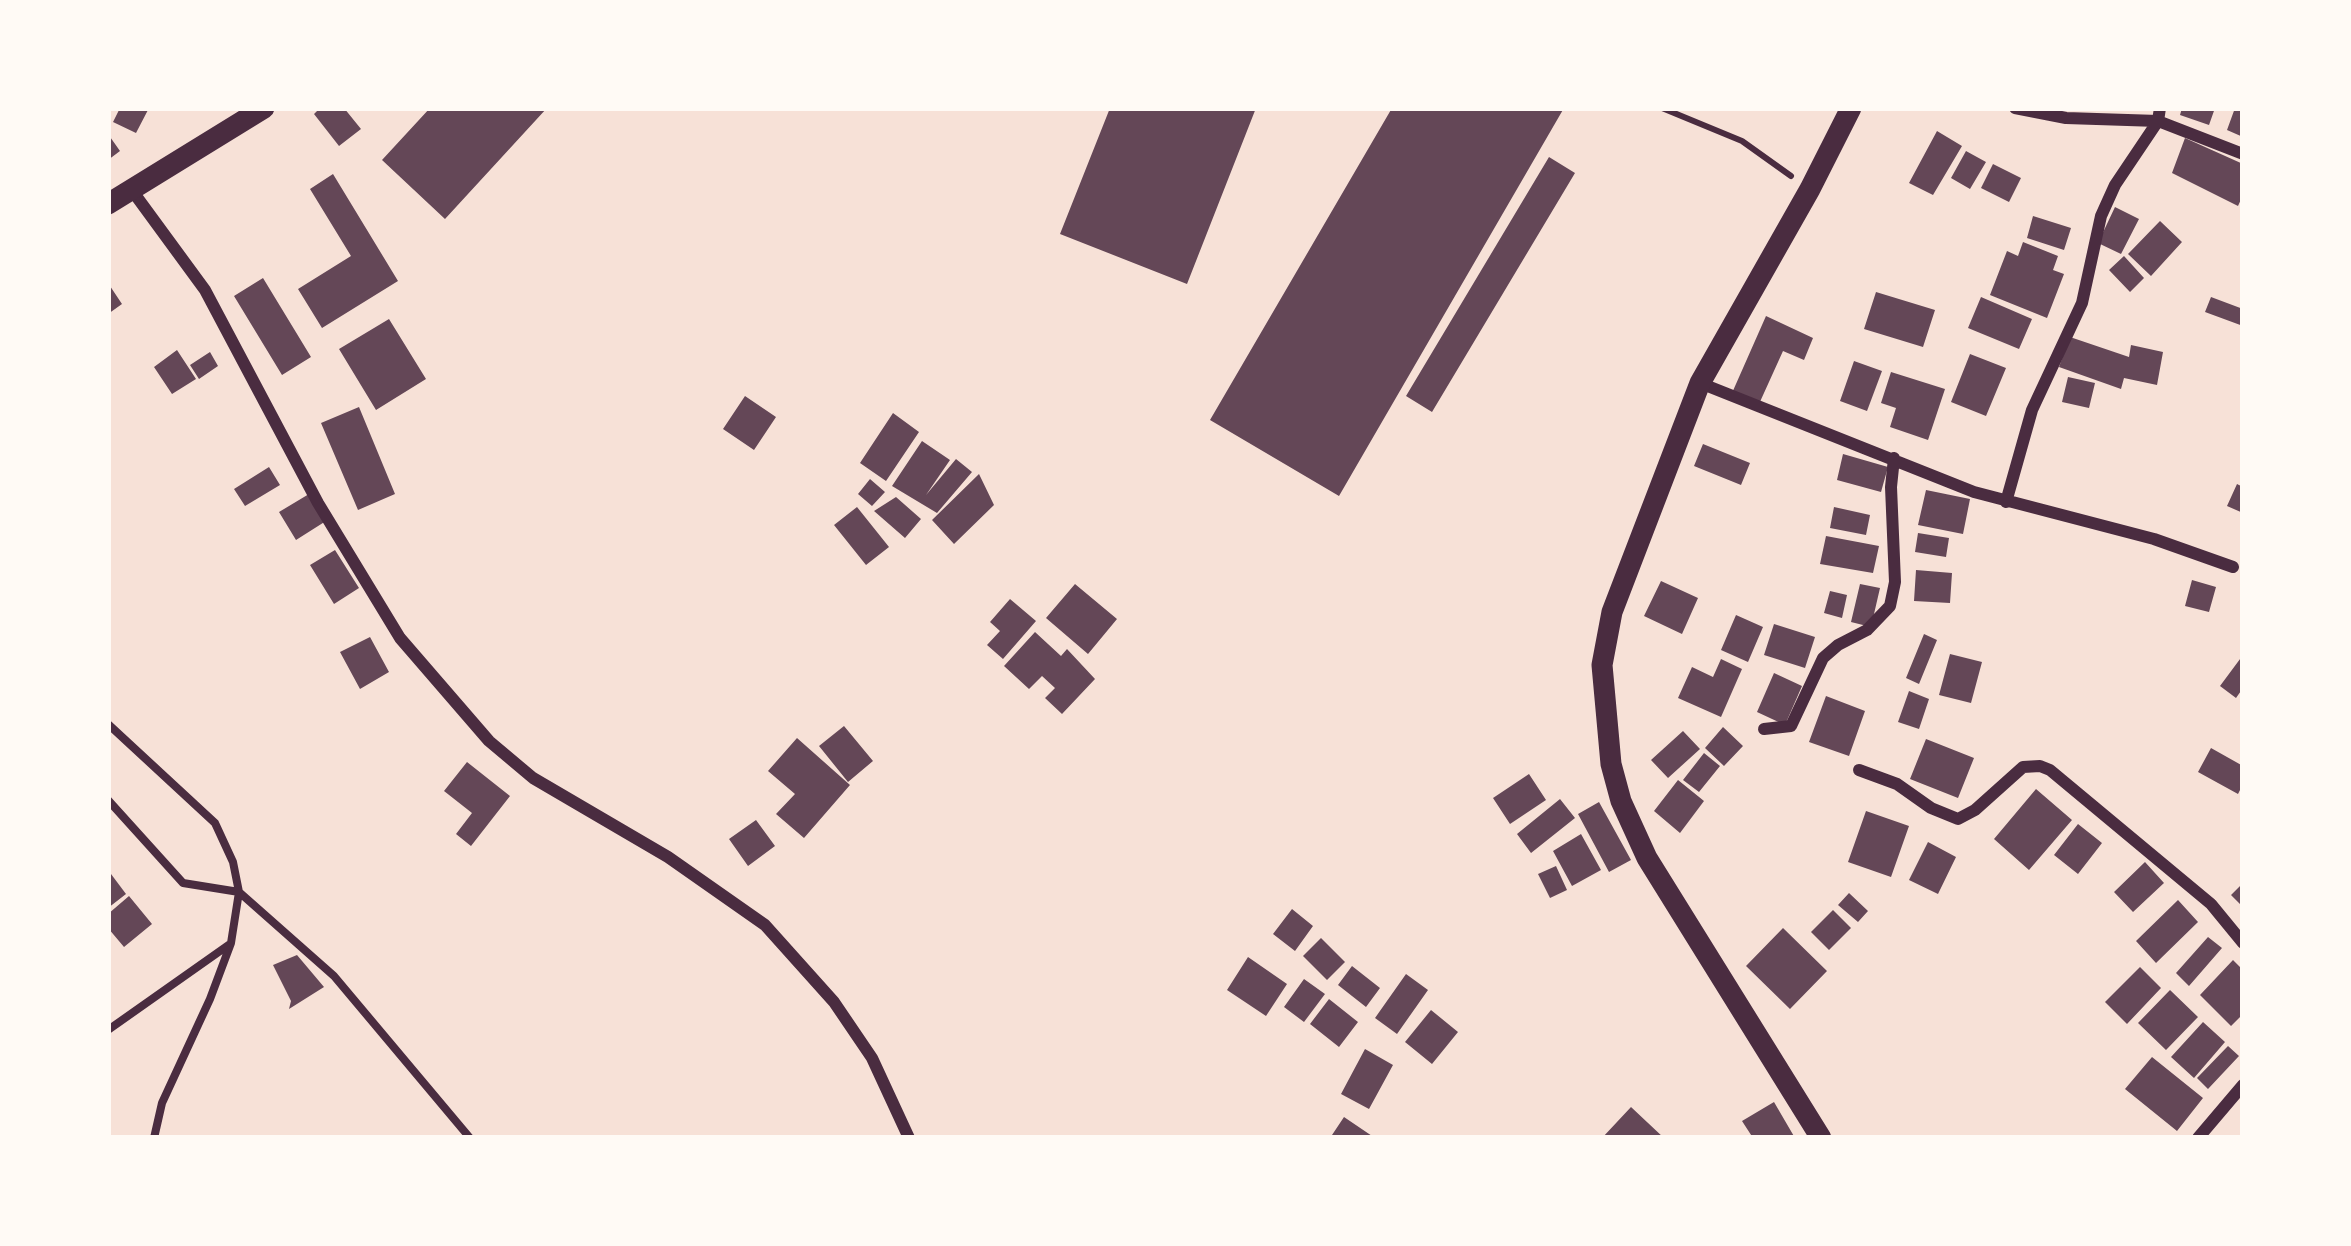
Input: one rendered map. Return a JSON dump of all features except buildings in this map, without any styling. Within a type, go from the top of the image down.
[{"type":"main road","points":[[108,203],[264,108]]},
{"type":"main road","points":[[1820,1138],[1647,858],[1621,801],[1611,764],[1602,665],[1612,612],[1700,383],[1851,108]]},
{"type":"street","points":[[2015,108],[2066,118],[2159,115],[2243,154]]},
{"type":"street","points":[[2006,502],[2032,410],[2082,304],[2102,215],[2115,184],[2159,115]]},
{"type":"street","points":[[131,189],[205,290],[318,503],[400,638],[489,741],[533,778],[668,857],[765,925],[834,1002],[872,1058],[909,1138]]},
{"type":"street","points":[[1700,383],[2006,502],[2154,539],[2233,567]]},
{"type":"street","points":[[1764,729],[1791,726],[1823,658],[1867,630],[1890,606],[1895,582],[1894,458]]},
{"type":"street","points":[[1859,770],[1897,784],[1931,808],[1958,819],[2023,767],[2050,770],[2211,904],[2243,943]]},
{"type":"street","points":[[2198,1138],[2243,1085]]},
{"type":"lane","points":[[108,724],[112,736],[196,802],[215,823],[233,862],[239,892],[231,943],[162,1103],[154,1138]]},
{"type":"lane","points":[[108,800],[183,883],[239,892],[334,976],[470,1138]]},
{"type":"lane","points":[[108,1030],[231,943]]},
{"type":"path","points":[[1662,108],[1742,141],[1810,189]]}]
